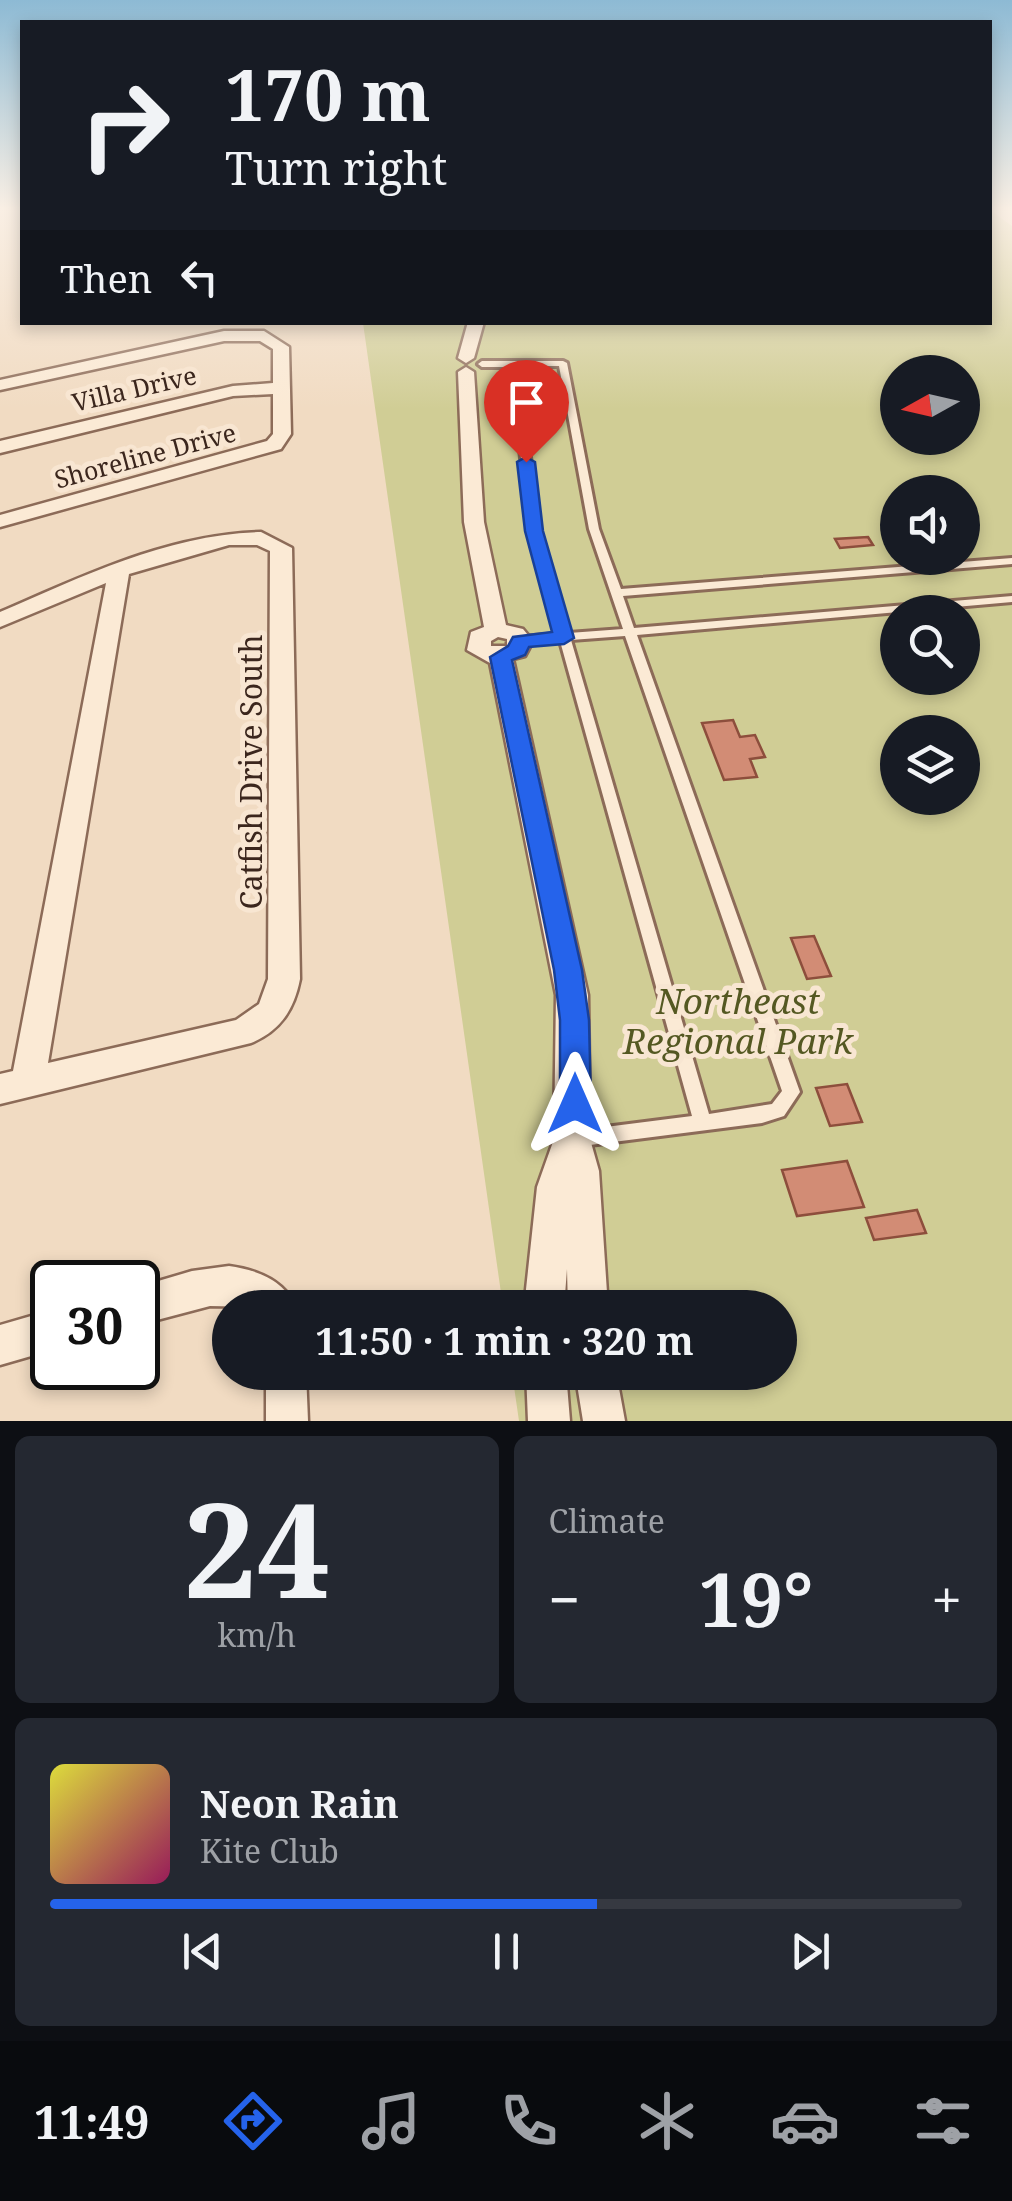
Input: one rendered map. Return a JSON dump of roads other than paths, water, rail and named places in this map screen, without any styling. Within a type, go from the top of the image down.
[{"type":"street","points":[[476,325],[472,365],[474,522],[506,643],[572,994],[572,1139],[580,1171],[587,1290]]},
{"type":"street","name":"Shoreline Drive","points":[[0,385],[245,334],[264,336],[281,348],[282,434],[274,444],[0,521]]},
{"type":"street","name":"Villa Drive","points":[[0,447],[233,390],[281,388]]},
{"type":"street","name":"Catfish Drive South","points":[[14,1086],[239,1033],[264,1022],[272,1013],[284,979],[282,554],[278,543],[265,537],[229,539],[119,570]]},
{"type":"street","points":[[0,620],[52,594],[119,570]]},
{"type":"street","points":[[14,1086],[119,570]]},
{"type":"street","points":[[546,1290],[555,1186],[572,1139]]},
{"type":"street","points":[[160,1301],[220,1286],[235,1290]]},
{"type":"street","points":[[0,1344],[30,1336]]},
{"type":"street","points":[[286,1390],[286,1421]]},
{"type":"street","points":[[547,1390],[549,1421]]},
{"type":"street","points":[[599,1390],[604,1421]]},
{"type":"lane","points":[[472,365],[563,363],[594,529],[789,1076],[791,1092],[778,1110],[703,1124],[572,1139]]},
{"type":"lane","points":[[515,364],[534,531],[703,1124]]},
{"type":"lane","points":[[617,593],[1012,561]]},
{"type":"lane","points":[[506,643],[1012,600]]},
{"type":"park label","name":"Northeast Regional Park","points":[[738,1020]]}]
